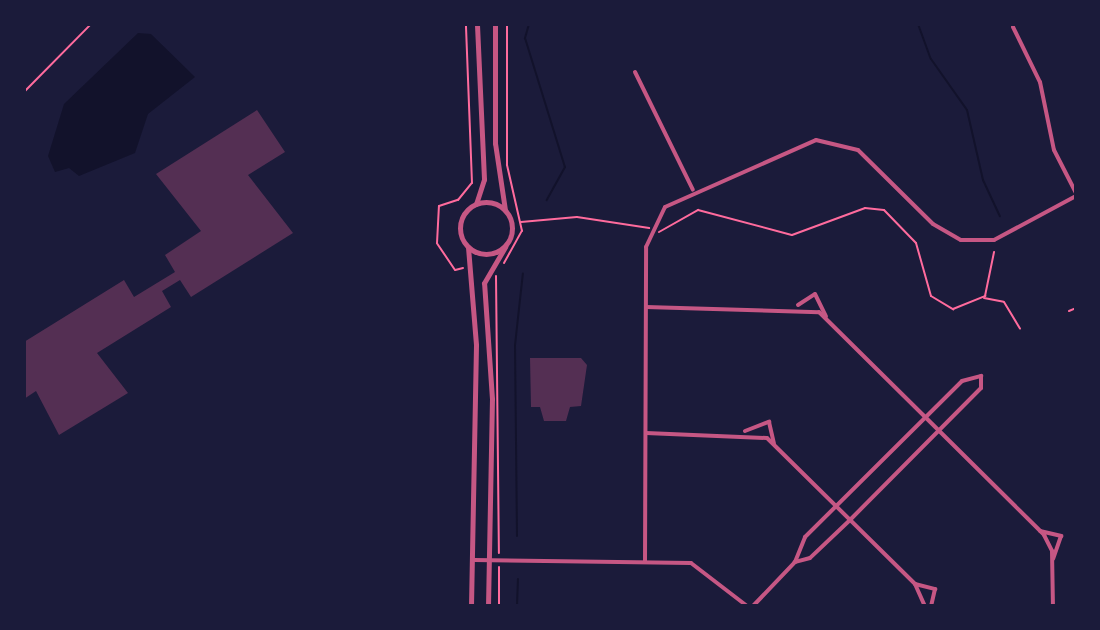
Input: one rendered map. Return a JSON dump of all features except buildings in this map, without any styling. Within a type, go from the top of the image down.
[{"type":"street","points":[[471,606],[476,345],[466,267],[468,247],[460,228],[481,190],[477,24]]},
{"type":"street","points":[[488,606],[487,268],[505,247],[512,228],[501,193],[495,24]]},
{"type":"street","points":[[645,562],[646,307],[652,225],[693,190],[799,144],[828,140],[858,150],[933,224],[961,240],[994,240],[1076,194],[1054,150],[1040,82],[1013,27]]},
{"type":"street","points":[[635,72],[693,190]]},
{"type":"street","points":[[476,204],[505,210]]},
{"type":"street","points":[[468,247],[486,255],[505,247]]},
{"type":"street","points":[[797,306],[815,294],[826,317],[1040,531],[1053,559]]},
{"type":"street","points":[[646,307],[797,306],[826,317]]},
{"type":"street","points":[[753,606],[795,562],[800,544],[926,416],[969,375],[981,376],[981,388],[850,520],[810,558],[795,562]]},
{"type":"street","points":[[745,432],[764,421],[774,443],[915,584],[925,606]]},
{"type":"street","points":[[646,433],[745,432],[774,443]]},
{"type":"street","points":[[1040,531],[1061,536],[1053,559],[1053,606]]},
{"type":"street","points":[[474,560],[645,562],[702,566],[747,606]]},
{"type":"street","points":[[915,584],[935,589],[931,606]]},
{"type":"path","points":[[24,92],[91,24]]},
{"type":"path","points":[[466,24],[470,186]]},
{"type":"path","points":[[499,606],[497,273],[518,246],[521,222],[513,190],[507,24]]},
{"type":"path","points":[[470,186],[481,190]]},
{"type":"path","points":[[470,186],[439,206],[437,243],[455,270],[487,268],[497,273]]},
{"type":"path","points":[[501,193],[513,190]]},
{"type":"path","points":[[660,232],[698,210],[792,235],[879,208],[909,231],[938,303],[959,309],[983,298],[1004,302],[1020,329]]},
{"type":"path","points":[[521,222],[577,217],[642,226]]},
{"type":"path","points":[[983,298],[994,252]]},
{"type":"path","points":[[1069,311],[1076,308]]},
{"type":"shaded area","points":[[138,33],[151,34],[195,77],[148,114],[135,153],[79,176],[69,168],[55,172],[48,156],[64,104]]},
{"type":"waterway","points":[[529,24],[525,38],[565,167],[547,200]]},
{"type":"waterway","points":[[918,24],[931,59],[967,110],[983,180],[1000,216]]},
{"type":"waterway","points":[[517,536],[515,345],[523,273]]},
{"type":"waterway","points":[[517,606],[518,579]]}]
